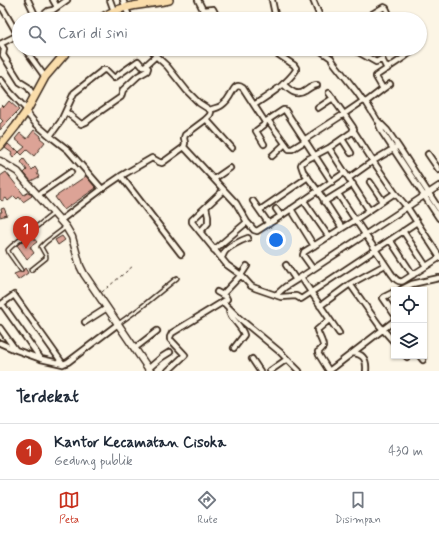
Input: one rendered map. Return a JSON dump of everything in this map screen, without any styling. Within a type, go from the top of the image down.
[{"type":"main road","points":[[114,11],[153,1],[169,0]]},
{"type":"main road","points":[[0,146],[26,111],[59,56]]},
{"type":"street","points":[[28,0],[34,12]]},
{"type":"street","points":[[52,0],[57,7]]},
{"type":"street","points":[[47,12],[67,0]]},
{"type":"street","points":[[110,0],[114,11]]},
{"type":"street","points":[[123,0],[128,12]]},
{"type":"street","points":[[198,0],[203,10],[213,9],[214,12]]},
{"type":"street","points":[[272,0],[275,12]]},
{"type":"street","points":[[313,0],[318,12]]},
{"type":"street","points":[[0,7],[3,9],[12,25]]},
{"type":"street","points":[[375,12],[384,7],[388,12]]},
{"type":"street","points":[[12,39],[0,44],[4,50],[3,55],[20,82],[28,87],[34,96]]},
{"type":"street","points":[[31,56],[46,78]]},
{"type":"street","points":[[145,66],[156,56],[167,66],[187,92],[199,103],[210,110],[222,105],[235,88],[240,86],[243,88],[266,121],[291,150],[390,84]]},
{"type":"street","points":[[254,105],[283,84],[294,73],[296,68],[294,65],[280,56]]},
{"type":"street","points":[[328,56],[377,120],[387,130],[439,218]]},
{"type":"street","points":[[365,56],[376,62],[382,59],[387,69]]},
{"type":"street","points":[[383,89],[375,76],[405,56]]},
{"type":"street","points":[[50,136],[61,121],[74,93],[103,70],[106,70],[114,78],[116,78],[136,62],[148,68],[122,90],[121,97],[86,122],[81,124],[66,112]]},
{"type":"street","points":[[0,79],[36,124],[68,150],[102,189]]},
{"type":"street","points":[[283,84],[296,94],[300,94],[312,86],[317,85]]},
{"type":"street","points":[[329,93],[353,127],[353,130],[395,193],[407,207],[439,257],[401,282],[398,281],[364,235],[338,194]]},
{"type":"street","points":[[318,108],[333,98]]},
{"type":"street","points":[[61,220],[121,176],[152,158],[159,162],[164,161],[184,147],[185,135],[210,115],[210,110]]},
{"type":"street","points":[[264,144],[256,131],[264,125],[266,121],[284,110],[332,182]]},
{"type":"street","points":[[206,119],[232,148]]},
{"type":"street","points":[[342,228],[303,171],[301,165],[306,160],[329,148],[353,130]]},
{"type":"street","points":[[342,139],[352,153]]},
{"type":"street","points":[[272,156],[285,144]]},
{"type":"street","points":[[184,147],[236,203],[247,222],[254,230],[257,231],[291,210],[344,173]]},
{"type":"street","points":[[349,178],[396,147]]},
{"type":"street","points":[[329,148],[369,210]]},
{"type":"street","points":[[428,154],[439,168]]},
{"type":"street","points":[[0,161],[18,172],[66,227],[72,237],[80,266],[84,274],[149,370],[162,357],[170,352]]},
{"type":"street","points":[[214,179],[230,168]]},
{"type":"street","points":[[38,195],[71,172]]},
{"type":"street","points":[[121,176],[181,254]]},
{"type":"street","points":[[260,210],[308,177]]},
{"type":"street","points":[[370,182],[383,201]]},
{"type":"street","points":[[324,202],[353,184]]},
{"type":"street","points":[[276,296],[285,287],[439,186]]},
{"type":"street","points":[[224,190],[192,220],[192,222],[227,265],[241,275],[251,286],[276,296],[296,296],[301,299],[417,222]]},
{"type":"street","points":[[313,269],[303,254],[304,252],[395,193]]},
{"type":"street","points":[[426,194],[439,209]]},
{"type":"street","points":[[253,201],[269,224]]},
{"type":"street","points":[[304,201],[329,237]]},
{"type":"street","points":[[200,232],[208,223],[206,207]]},
{"type":"street","points":[[276,209],[281,216]]},
{"type":"street","points":[[291,210],[314,246]]},
{"type":"street","points":[[214,250],[247,222]]},
{"type":"street","points":[[403,231],[426,266]]},
{"type":"street","points":[[221,258],[232,246],[248,238]]},
{"type":"street","points":[[390,240],[413,274]]},
{"type":"street","points":[[286,265],[296,280]]},
{"type":"street","points":[[320,306],[350,284],[385,265]]},
{"type":"street","points":[[222,294],[241,275],[247,266]]},
{"type":"street","points":[[301,277],[339,333]]},
{"type":"street","points":[[406,287],[412,284],[439,278]]},
{"type":"street","points":[[350,284],[382,330],[391,339]]},
{"type":"street","points":[[170,370],[185,355],[170,339],[172,333],[227,299],[222,294],[217,292]]},
{"type":"street","points":[[391,294],[383,298],[391,310]]},
{"type":"street","points":[[41,359],[1,304],[14,295],[63,364]]},
{"type":"street","points":[[223,302],[239,318],[280,352],[299,371]]},
{"type":"street","points":[[86,322],[107,308]]},
{"type":"street","points":[[229,308],[228,310],[230,314],[244,333],[243,337],[234,348]]},
{"type":"street","points":[[329,320],[317,330],[323,345],[323,348],[318,352],[329,371],[391,323]]},
{"type":"street","points":[[0,343],[41,359],[63,364],[68,362],[118,324]]},
{"type":"street","points":[[0,328],[16,350]]},
{"type":"street","points":[[134,348],[156,331]]},
{"type":"street","points":[[353,353],[360,355],[365,360],[366,371]]},
{"type":"street","points":[[252,359],[260,371]]},
{"type":"street","points":[[270,371],[287,359]]},
{"type":"lane","points":[[21,270],[8,250],[54,213]]},
{"type":"lane","points":[[31,270],[46,258],[41,247],[66,227]]},
{"type":"lane","points":[[118,324],[139,310],[177,278]]},
{"type":"path","points":[[98,295],[133,266]]},
{"type":"building","points":[[9,101],[19,110],[0,130],[0,124],[3,121],[0,118],[0,107],[2,105],[4,107]]},
{"type":"building","points":[[34,130],[45,142],[34,156],[27,150],[22,155],[19,152],[25,147],[15,139],[20,133],[27,139]]},
{"type":"building","points":[[8,144],[19,152],[13,158],[11,155],[12,153],[5,148]]},
{"type":"building","points":[[24,159],[32,170],[35,167],[39,177],[31,181],[24,173],[27,170],[21,162]]},
{"type":"building","points":[[6,172],[24,195],[29,192],[32,196],[23,202],[19,197],[17,199],[14,196],[8,201],[6,198],[2,201],[0,199],[0,176]]},
{"type":"building","points":[[86,176],[96,188],[64,210],[55,197]]},
{"type":"building","points":[[4,208],[7,215],[0,217],[0,212],[2,212],[1,209]]},
{"type":"building","points":[[32,236],[37,242],[30,247],[34,253],[27,259],[17,245]]},
{"type":"building","points":[[62,236],[65,240],[58,245],[55,240]]},
{"type":"building","points":[[25,268],[28,273],[18,280],[14,274],[22,272]]},
{"type":"place","name":"Kantor Kecamatan Cisoka","points":[[26,249]]}]
